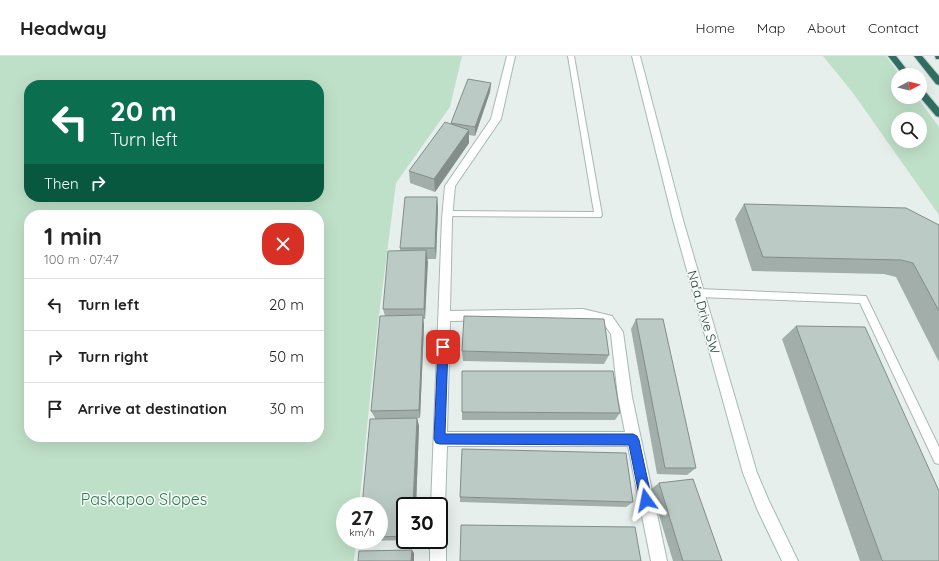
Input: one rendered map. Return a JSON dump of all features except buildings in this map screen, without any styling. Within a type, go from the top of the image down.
[{"type":"highway","points":[[892,56],[901,68]]},
{"type":"highway","points":[[918,56],[939,82]]},
{"type":"highway","points":[[927,99],[939,114]]},
{"type":"street","points":[[438,497],[450,186],[496,118],[511,56]]},
{"type":"street","name":"Na'a Drive SW","points":[[636,56],[678,220],[750,473],[763,506],[790,561]]},
{"type":"street","points":[[444,316],[582,314],[608,320],[616,332],[625,397],[633,440],[659,561]]},
{"type":"street","points":[[440,439],[633,440]]},
{"type":"street","points":[[438,549],[438,561]]},
{"type":"lane","points":[[448,214],[598,215],[571,56]]},
{"type":"lane","points":[[699,293],[863,299],[939,459]]},
{"type":"green space","name":"Paskapoo Slopes","points":[[0,56],[462,56],[450,107],[396,183],[376,339],[360,497],[336,497],[336,549],[355,549],[354,561],[0,561]]},
{"type":"green space","points":[[823,56],[886,56],[895,68],[891,68],[891,104],[922,104],[939,127],[939,215],[892,148],[927,148],[927,112],[891,112],[891,147],[853,93]]},
{"type":"route","points":[[443,347],[440,439],[633,440],[646,500]]}]
